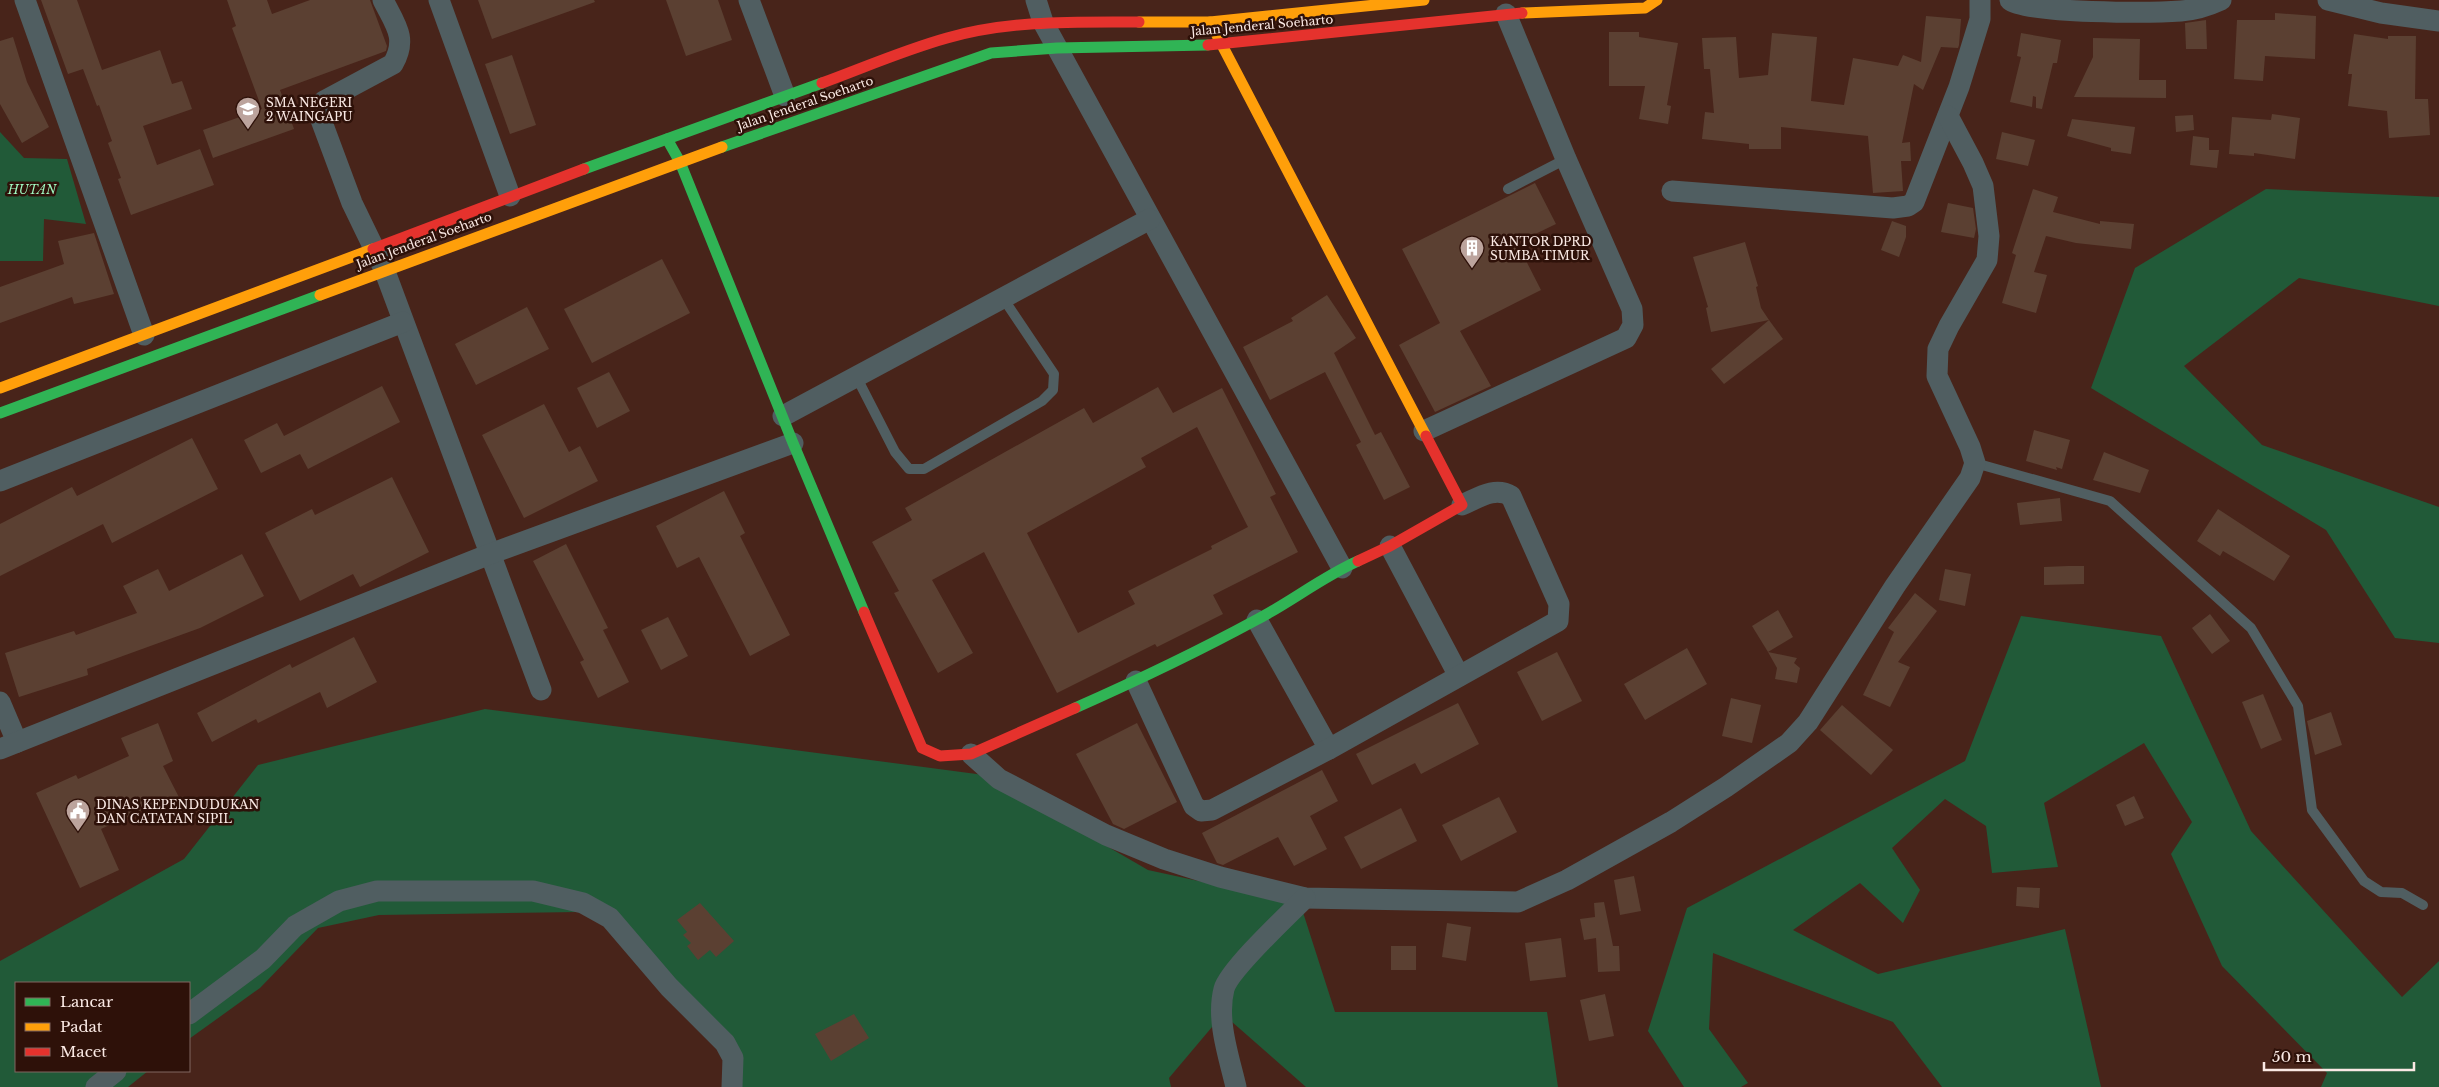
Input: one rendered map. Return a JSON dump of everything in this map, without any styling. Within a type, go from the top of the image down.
[{"type":"main road","name":"Jalan Jenderal Soeharto","points":[[0,388],[374,250],[510,196],[947,38],[996,28],[1043,22],[1210,22],[1424,0]]},
{"type":"main road","name":"Jalan Jenderal Soeharto","points":[[0,413],[384,269],[680,162],[991,53],[1057,48],[1221,45],[1506,14],[1645,4],[1657,0]]},
{"type":"main road","points":[[667,139],[680,162],[793,443],[922,748],[933,755],[944,757],[971,754],[1136,681],[1257,620],[1342,568],[1390,546],[1462,504],[1210,22]]},
{"type":"street","points":[[25,0],[144,335]]},
{"type":"street","points":[[384,0],[401,38],[399,54],[393,64],[324,100],[317,110],[352,203],[384,269],[541,690]]},
{"type":"street","points":[[439,0],[510,196]]},
{"type":"street","points":[[749,0],[785,96]]},
{"type":"street","points":[[1036,0],[1043,22],[1057,48],[1342,568]]},
{"type":"street","points":[[1672,191],[1900,208],[1914,202],[1918,196],[1972,48],[1980,14],[1980,0]]},
{"type":"street","points":[[2010,0],[2034,7],[2060,10],[2180,11],[2202,8],[2221,0]]},
{"type":"street","points":[[2328,0],[2381,13],[2439,21]]},
{"type":"street","points":[[1424,431],[1626,338],[1633,325],[1632,309],[1566,159],[1506,14]]},
{"type":"street","points":[[971,754],[999,779],[1106,835],[1164,859],[1220,877],[1305,898],[1518,902],[1567,880],[1671,822],[1726,787],[1789,743],[1808,722],[1895,586],[1970,478],[1975,463],[1970,447],[1937,376],[1937,362],[1938,349],[1949,326],[1987,260],[1989,236],[1982,186],[1973,162],[1948,116]]},
{"type":"street","points":[[782,416],[1150,219]]},
{"type":"street","points":[[0,481],[403,322]]},
{"type":"street","points":[[0,702],[9,745],[490,554],[793,443]]},
{"type":"street","points":[[1136,681],[1194,806],[1200,811],[1212,810],[1328,749],[1558,621],[1559,604],[1511,496],[1504,491],[1496,491],[1462,504]]},
{"type":"street","points":[[1390,546],[1459,676]]},
{"type":"street","points":[[1257,620],[1328,749]]},
{"type":"street","points":[[190,1013],[262,959],[295,926],[339,901],[377,891],[533,891],[584,903],[610,918],[669,987],[725,1043],[732,1058],[732,1087]]},
{"type":"street","points":[[1236,1087],[1224,1030],[1222,1011],[1224,987],[1240,965],[1305,898]]},
{"type":"street","points":[[96,1087],[115,1072]]},
{"type":"lane","points":[[1508,189],[1566,159]]},
{"type":"lane","points":[[856,376],[895,452],[909,469],[924,469],[1042,401],[1053,390],[1054,374],[1003,298]]},
{"type":"lane","points":[[1975,463],[2110,501],[2251,628],[2298,706],[2312,810],[2364,881],[2381,892],[2402,893],[2423,905]]},
{"type":"green space","name":"HUTAN","points":[[0,132],[24,158],[67,159],[86,224],[44,219],[43,261],[0,261]]},
{"type":"green space","points":[[2266,189],[2439,197],[2439,306],[2299,278],[2184,366],[2262,445],[2439,507],[2439,643],[2395,638],[2326,530],[2091,388],[2135,268]]},
{"type":"green space","points":[[2021,616],[2161,636],[2251,831],[2402,997],[2439,961],[2439,1087],[2321,1087],[2327,1073],[2222,966],[2171,854],[2192,822],[2144,743],[2044,803],[2058,867],[1992,873],[1986,826],[1945,799],[1892,848],[1920,890],[1903,923],[1860,883],[1793,930],[1878,974],[2065,929],[2101,1087],[1942,1087],[1893,1022],[1713,953],[1709,1029],[1748,1083],[1741,1087],[1684,1087],[1648,1031],[1687,908],[1965,761]]},
{"type":"green space","points":[[485,709],[984,775],[1148,870],[1300,903],[1335,1012],[1547,1012],[1558,1087],[1306,1087],[1223,1014],[1169,1078],[1171,1087],[740,1087],[737,1052],[604,920],[579,912],[379,915],[318,928],[260,988],[190,1038],[190,982],[15,982],[15,1072],[147,1072],[128,1087],[0,1087],[0,961],[184,859],[258,765]]},
{"type":"building","points":[[41,0],[77,0],[102,70],[160,50],[172,84],[182,81],[192,109],[143,126],[157,165],[200,149],[214,185],[131,215],[118,179],[121,178],[108,143],[112,141],[99,105],[97,106],[83,69],[68,74]]},
{"type":"building","points":[[227,0],[267,0],[272,14],[310,0],[370,0],[387,46],[386,51],[280,90],[294,129],[213,158],[203,130],[262,109],[232,28],[236,26]]},
{"type":"building","points":[[478,0],[594,0],[595,2],[492,39]]},
{"type":"building","points":[[666,0],[718,0],[732,40],[686,56]]},
{"type":"building","points":[[2275,13],[2316,16],[2315,59],[2265,56],[2263,81],[2234,79],[2237,20],[2275,20]]},
{"type":"building","points":[[1926,16],[1961,19],[1959,45],[1958,48],[1941,47],[1923,90],[1914,84],[1902,143],[1910,142],[1911,161],[1901,161],[1903,191],[1873,193],[1868,136],[1781,127],[1781,149],[1749,149],[1749,144],[1702,139],[1705,112],[1714,113],[1710,69],[1704,69],[1702,38],[1736,37],[1739,78],[1768,75],[1772,33],[1817,37],[1811,101],[1844,105],[1853,58],[1898,66],[1903,55],[1921,62]]},
{"type":"building","points":[[2206,20],[2207,49],[2186,49],[2185,23]]},
{"type":"building","points":[[1609,32],[1639,32],[1639,37],[1678,43],[1667,105],[1671,106],[1668,124],[1639,119],[1645,86],[1609,86]]},
{"type":"building","points":[[2021,33],[2061,40],[2057,63],[2053,63],[2042,109],[2036,108],[2036,97],[2033,96],[2032,107],[2010,102],[2021,57],[2017,56]]},
{"type":"building","points":[[2354,34],[2388,39],[2388,36],[2416,36],[2415,99],[2428,99],[2430,135],[2389,138],[2387,111],[2348,106],[2352,74],[2348,74]]},
{"type":"building","points":[[13,37],[27,82],[49,127],[22,143],[0,104],[0,41]]},
{"type":"building","points":[[2093,38],[2140,39],[2139,80],[2166,80],[2166,98],[2074,97],[2093,57]]},
{"type":"building","points":[[512,55],[536,125],[510,134],[485,64]]},
{"type":"building","points":[[2272,114],[2300,118],[2295,159],[2254,153],[2254,156],[2229,154],[2232,117],[2271,120]]},
{"type":"building","points":[[2193,115],[2194,130],[2176,132],[2175,116]]},
{"type":"building","points":[[2072,119],[2135,127],[2131,154],[2111,151],[2111,148],[2067,136]]},
{"type":"building","points":[[2002,132],[2035,140],[2028,166],[1996,159]]},
{"type":"building","points":[[2193,136],[2209,138],[2209,150],[2219,150],[2217,168],[2190,165]]},
{"type":"building","name":"KANTOR DPRD SUMBA TIMUR","points":[[1535,183],[1556,224],[1517,243],[1541,290],[1460,331],[1491,386],[1435,412],[1399,345],[1440,323],[1402,249]]},
{"type":"building","points":[[2033,189],[2058,197],[2053,212],[2100,224],[2100,221],[2134,224],[2131,249],[2076,243],[2046,236],[2034,272],[2047,275],[2036,313],[2002,303],[2016,255],[2012,253]]},
{"type":"building","points":[[1948,203],[1973,208],[1976,229],[1974,238],[1941,232]]},
{"type":"building","points":[[1892,221],[1906,226],[1906,237],[1899,257],[1881,250]]},
{"type":"building","points":[[94,233],[114,294],[74,304],[72,297],[0,323],[0,287],[64,264],[58,241]]},
{"type":"building","points":[[1745,242],[1758,286],[1756,287],[1761,308],[1769,320],[1711,332],[1706,308],[1708,307],[1693,257]]},
{"type":"building","points":[[662,259],[690,313],[592,363],[564,309]]},
{"type":"building","points":[[1327,295],[1356,338],[1334,353],[1375,435],[1381,432],[1410,487],[1384,500],[1356,445],[1361,442],[1325,372],[1270,400],[1243,347],[1293,321],[1291,318]]},
{"type":"building","points":[[527,307],[549,349],[476,385],[455,344]]},
{"type":"building","points":[[1769,320],[1783,339],[1724,384],[1711,369]]},
{"type":"building","points":[[609,372],[630,411],[597,428],[577,388]]},
{"type":"building","points":[[382,386],[400,422],[308,469],[300,454],[261,473],[244,440],[277,423],[284,436]]},
{"type":"building","points":[[1158,387],[1173,413],[1222,388],[1276,494],[1270,497],[1298,552],[1213,595],[1223,614],[1157,647],[1155,644],[1057,693],[984,552],[932,580],[973,653],[938,673],[894,593],[899,591],[872,542],[912,520],[905,508],[1084,408],[1093,423]],"holes":[[[1197,427],[1248,527],[1211,546],[1212,549],[1128,591],[1135,604],[1078,633],[1027,533],[1146,467],[1141,458]]]},
{"type":"building","points":[[544,404],[569,452],[580,446],[598,481],[524,518],[482,435]]},
{"type":"building","points":[[2034,430],[2070,440],[2062,469],[2056,467],[2057,470],[2026,461]]},
{"type":"building","points":[[192,438],[218,489],[112,543],[103,524],[0,576],[0,524],[72,487],[77,496]]},
{"type":"building","points":[[2104,452],[2149,470],[2140,493],[2093,480]]},
{"type":"building","points":[[392,477],[429,552],[360,587],[353,574],[300,601],[265,533],[312,509],[315,515]]},
{"type":"building","points":[[724,491],[745,533],[740,536],[790,635],[750,656],[699,557],[677,568],[656,526]]},
{"type":"building","points":[[2060,498],[2062,521],[2020,525],[2017,503]]},
{"type":"building","points":[[2218,509],[2290,556],[2274,581],[2223,551],[2220,556],[2197,541]]},
{"type":"building","points":[[566,544],[608,628],[603,630],[629,682],[598,698],[580,662],[584,660],[533,561]]},
{"type":"building","points":[[242,554],[264,596],[200,628],[87,669],[88,675],[19,697],[5,653],[74,631],[76,635],[137,613],[123,586],[158,569],[169,591]]},
{"type":"building","points":[[2084,566],[2084,584],[2044,585],[2044,567]]},
{"type":"building","points":[[1945,569],[1971,574],[1965,606],[1939,600]]},
{"type":"building","points":[[1915,593],[1937,611],[1898,662],[1910,667],[1890,707],[1863,695],[1894,632],[1888,628]]},
{"type":"building","points":[[1778,610],[1793,637],[1768,652],[1752,626]]},
{"type":"building","points":[[2210,614],[2230,641],[2212,654],[2192,628]]},
{"type":"building","points":[[668,617],[688,656],[661,670],[641,630]]},
{"type":"building","points":[[354,637],[377,682],[327,708],[320,692],[258,723],[256,719],[212,742],[197,713],[290,664],[292,668]]},
{"type":"building","points":[[1687,648],[1707,684],[1645,720],[1624,684]]},
{"type":"building","points":[[1557,652],[1582,701],[1542,721],[1517,672]]},
{"type":"building","points":[[1768,652],[1797,658],[1794,663],[1800,668],[1797,683],[1775,679],[1777,668]]},
{"type":"building","points":[[2263,694],[2282,740],[2261,749],[2242,702]]},
{"type":"building","points":[[1731,698],[1761,705],[1752,743],[1722,736]]},
{"type":"building","points":[[1458,703],[1479,744],[1421,774],[1415,763],[1372,785],[1356,754]]},
{"type":"building","points":[[1842,705],[1893,750],[1871,775],[1820,730]]},
{"type":"building","points":[[2331,712],[2342,745],[2315,755],[2307,721]]},
{"type":"building","points":[[158,723],[173,761],[163,766],[186,811],[161,824],[151,806],[101,829],[119,870],[80,888],[36,793],[76,775],[78,779],[129,756],[121,738]]},
{"type":"building","points":[[1137,723],[1177,802],[1124,829],[1113,824],[1076,754]]},
{"type":"building","points":[[1322,770],[1338,801],[1310,816],[1327,849],[1294,866],[1278,837],[1223,865],[1217,863],[1202,833]]},
{"type":"building","points":[[2134,796],[2144,818],[2125,826],[2116,805]]},
{"type":"building","points":[[1499,797],[1517,832],[1461,861],[1442,825]]},
{"type":"building","points":[[1401,808],[1417,841],[1361,869],[1344,837]]},
{"type":"building","points":[[1634,876],[1641,911],[1620,915],[1614,880]]},
{"type":"building","points":[[2017,887],[2040,888],[2039,908],[2016,906]]},
{"type":"building","points":[[1604,902],[1613,946],[1619,946],[1620,971],[1598,972],[1596,938],[1584,940],[1580,919],[1595,917],[1594,903]]},
{"type":"building","points":[[700,903],[734,941],[716,957],[710,950],[698,960],[687,946],[691,943],[683,935],[687,932],[677,920]]},
{"type":"building","points":[[1447,923],[1471,927],[1466,961],[1442,957]]},
{"type":"building","points":[[1561,938],[1566,977],[1530,981],[1525,943]]},
{"type":"building","points":[[1391,946],[1416,946],[1416,970],[1391,970]]},
{"type":"building","points":[[1605,994],[1614,1036],[1589,1041],[1580,1000]]},
{"type":"building","points":[[854,1014],[869,1038],[831,1061],[815,1034]]},
{"type":"traffic: fast","points":[[722,147],[991,53],[1057,48],[1208,45]]},
{"type":"traffic: fast","points":[[584,169],[822,83]]},
{"type":"traffic: fast","points":[[667,139],[680,162],[793,443],[864,612]]},
{"type":"traffic: fast","points":[[0,413],[320,295]]},
{"type":"traffic: fast","points":[[1075,708],[1234,632],[1332,574],[1358,561]]},
{"type":"traffic: slow","points":[[1139,22],[1210,22],[1424,0]]},
{"type":"traffic: slow","points":[[1522,13],[1645,8],[1657,0]]},
{"type":"traffic: slow","points":[[1210,22],[1426,436]]},
{"type":"traffic: slow","points":[[320,295],[722,147]]},
{"type":"traffic: slow","points":[[0,388],[373,249]]},
{"type":"traffic: jam","points":[[1208,45],[1522,13]]},
{"type":"traffic: jam","points":[[822,83],[915,48],[971,32],[1043,23],[1139,22]]},
{"type":"traffic: jam","points":[[373,249],[584,169]]},
{"type":"traffic: jam","points":[[1358,561],[1390,546],[1462,505],[1426,436]]},
{"type":"traffic: jam","points":[[864,612],[922,748],[940,756],[971,754],[1075,708]]},
{"type":"place","name":"SMA NEGERI 2 WAINGAPU","points":[[248,130]]},
{"type":"place","name":"KANTOR DPRD SUMBA TIMUR","points":[[1472,269]]},
{"type":"place","name":"DINAS KEPENDUDUKAN DAN CATATAN SIPIL","points":[[78,832]]}]
